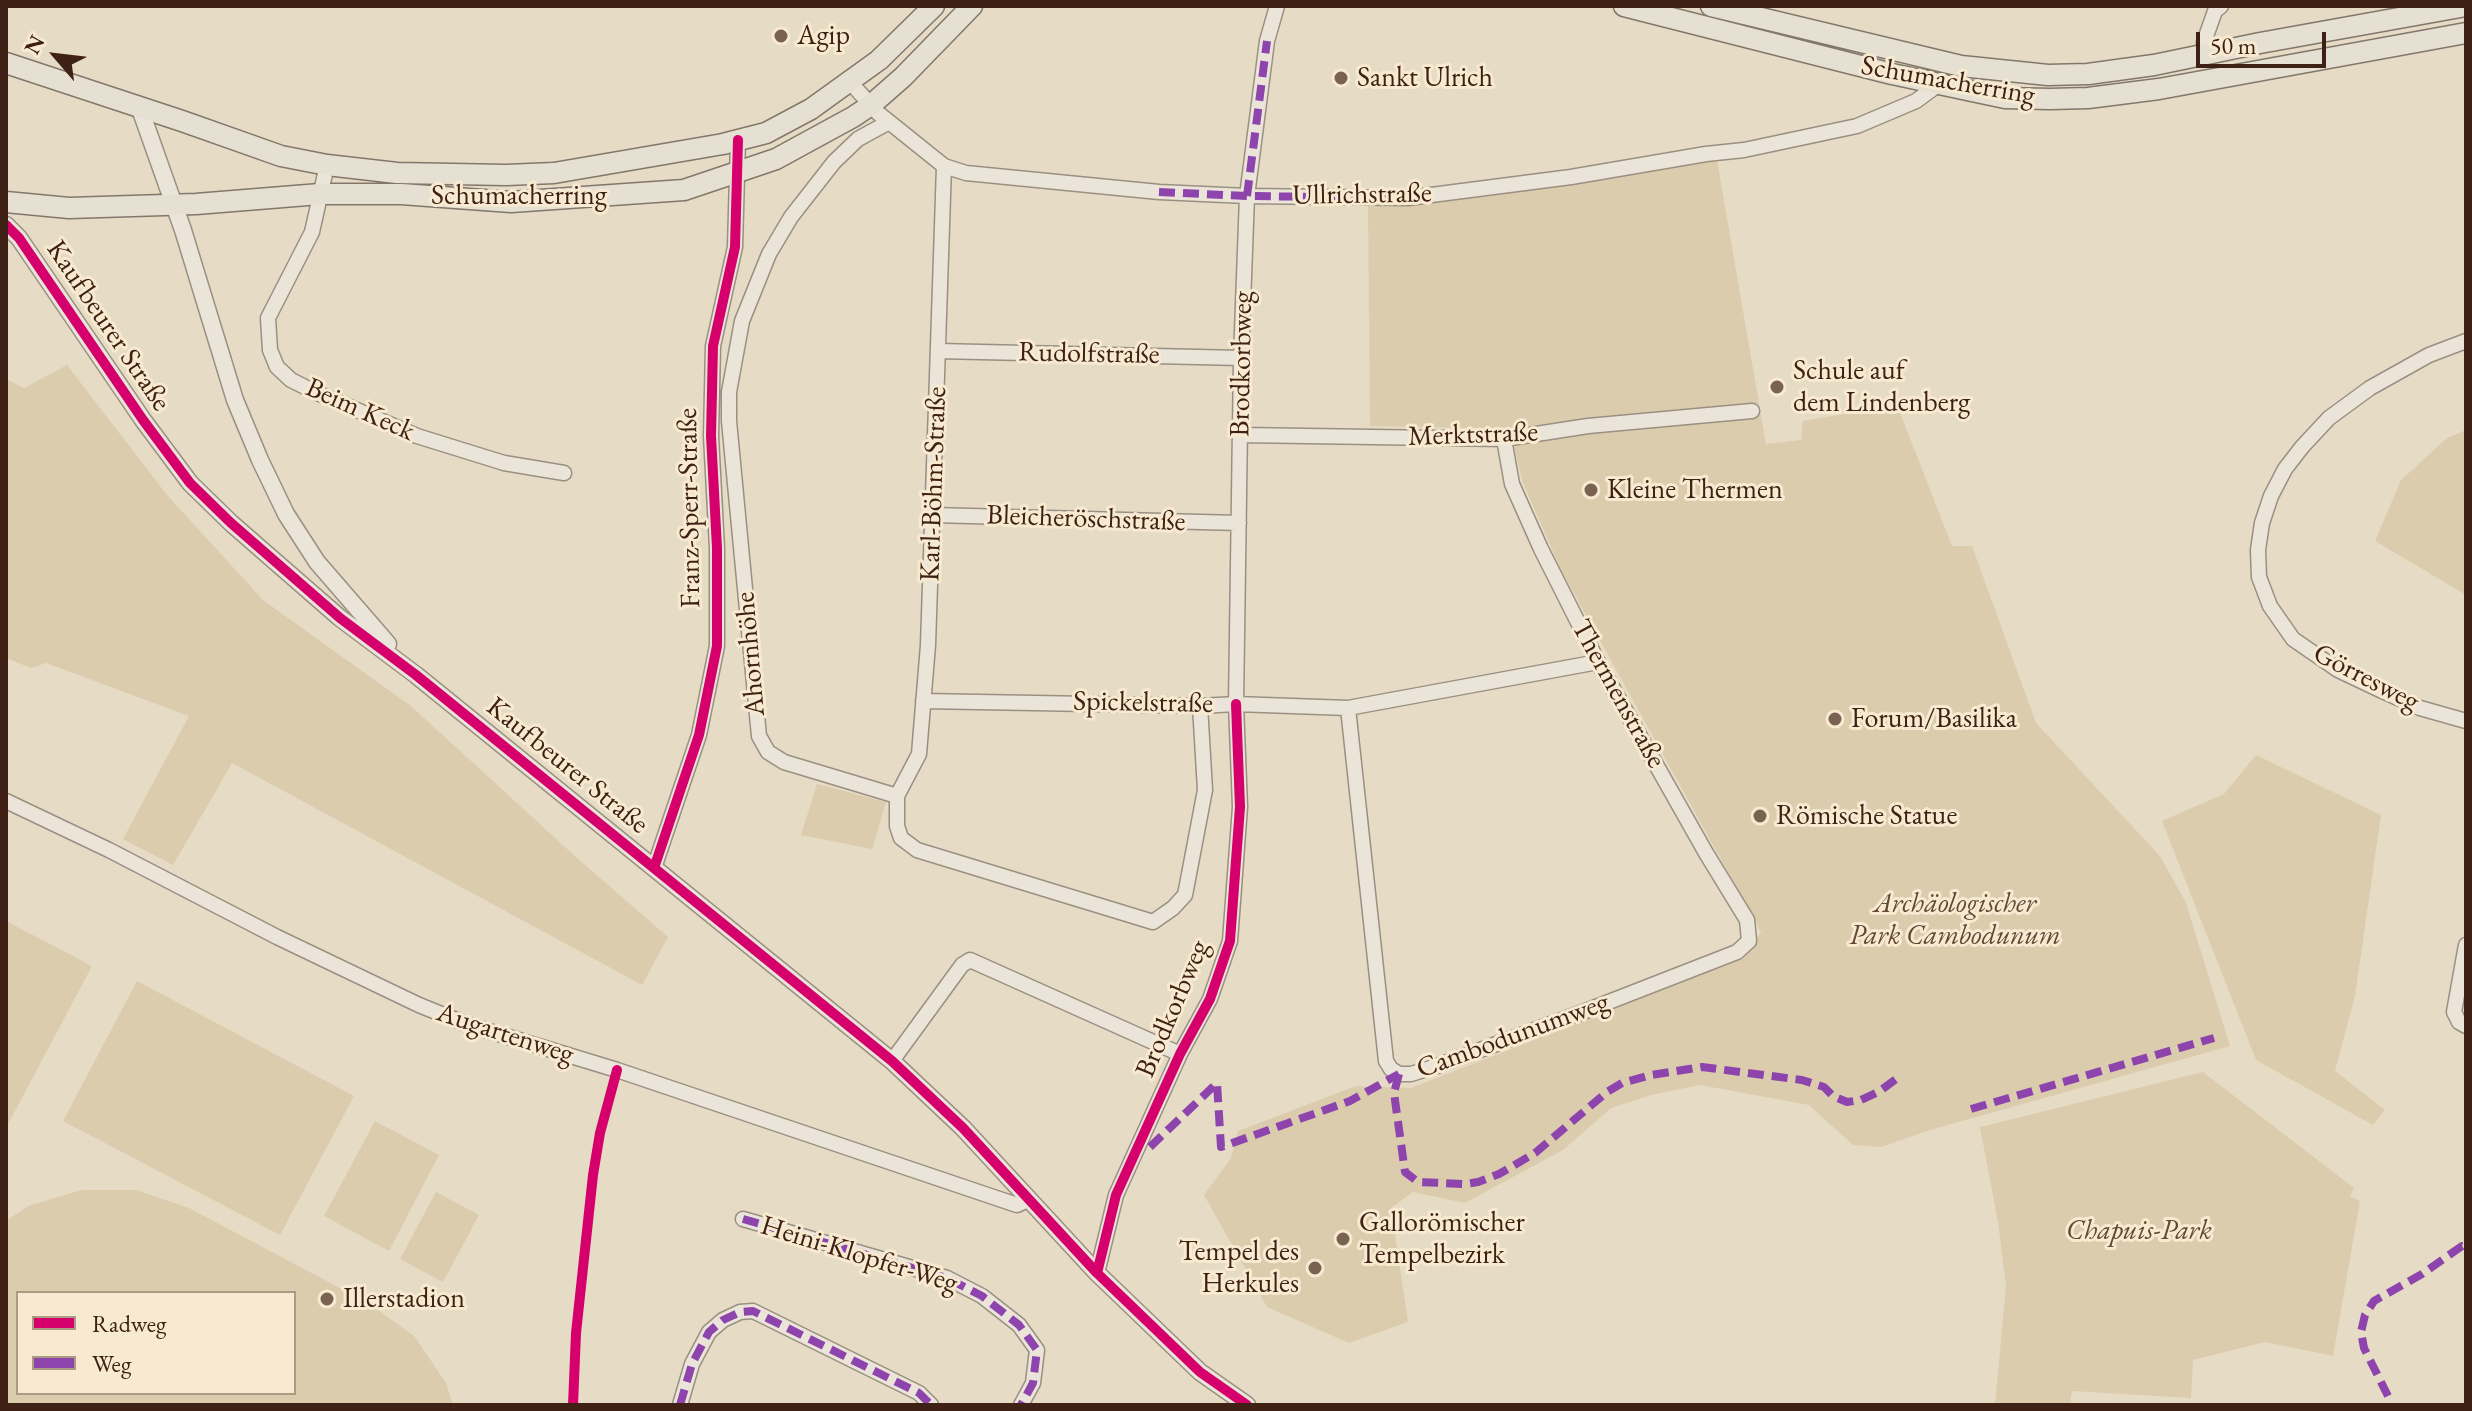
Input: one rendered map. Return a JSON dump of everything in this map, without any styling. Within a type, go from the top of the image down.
[{"type":"main road","name":"Schumacherring","points":[[6,63],[281,156],[397,173],[554,173],[766,133],[811,109],[850,82],[879,60],[934,6]]},
{"type":"main road","name":"Schumacherring","points":[[6,202],[69,208],[173,205],[320,194],[401,194],[511,202],[684,190],[776,159],[871,105],[903,77],[972,6]]},
{"type":"main road","name":"Schumacherring","points":[[1624,6],[1892,74],[2005,98],[2088,98],[2159,89],[2466,33]]},
{"type":"main road","name":"Schumacherring","points":[[1711,6],[1961,66],[2048,75],[2088,74],[2154,65],[2466,6]]},
{"type":"street","name":"Brodkorbweg","points":[[1097,1273],[1116,1195],[1180,1054],[1210,999],[1230,941],[1240,807],[1236,704],[1241,358],[1247,196],[1267,41],[1277,6]]},
{"type":"street","points":[[2204,54],[2204,42],[2215,11],[2221,6]]},
{"type":"street","name":"Ullrichstraße","points":[[850,82],[889,122],[944,166],[966,173],[1159,192],[1408,198],[1744,150],[1857,126],[1916,101],[1939,84]]},
{"type":"street","name":"Kaufbeurer Straße","points":[[139,106],[183,230],[235,400],[286,514],[317,562],[416,675]]},
{"type":"street","name":"Ahornhöhe","points":[[889,122],[858,139],[834,162],[791,217],[769,254],[742,321],[729,392],[729,421],[759,736],[768,752],[784,762],[897,796]]},
{"type":"street","name":"Franz-Sperr-Straße","points":[[654,868],[699,735],[717,646],[717,548],[711,436],[713,346],[735,247],[738,140]]},
{"type":"street","name":"Beim Keck","points":[[327,165],[312,232],[268,318],[270,350],[277,367],[291,380],[315,392],[417,436],[504,463],[564,473]]},
{"type":"street","name":"Karl-Böhm-Straße","points":[[897,796],[919,754],[928,645],[944,166]]},
{"type":"street","name":"Kaufbeurer Straße","points":[[6,225],[27,250],[190,483],[231,523],[340,618],[416,675],[892,1061],[963,1128],[1097,1273],[1200,1372],[1247,1405]]},
{"type":"street","name":"Görresweg","points":[[2466,341],[2429,355],[2370,388],[2329,418],[2285,469],[2262,523],[2258,550],[2259,577],[2264,592],[2293,639],[2338,670],[2378,689],[2420,708],[2466,721]]},
{"type":"street","name":"Rudolfstraße","points":[[938,351],[1241,358]]},
{"type":"street","name":"Merktstraße","points":[[1241,435],[1504,439],[1588,426],[1752,411]]},
{"type":"street","name":"Thermenstraße","points":[[1504,439],[1512,484],[1541,549],[1598,662],[1747,920],[1749,941]]},
{"type":"street","name":"Bleicheröschstraße","points":[[932,515],[1239,523]]},
{"type":"street","name":"Spickelstraße","points":[[923,701],[1348,708],[1598,662]]},
{"type":"street","points":[[897,796],[897,826],[901,838],[917,850],[1153,922],[1185,895],[1205,790],[1200,706]]},
{"type":"street","name":"Cambodunumweg","points":[[1348,708],[1386,1061],[1399,1074],[1411,1074],[1437,1066],[1583,1012],[1737,952],[1749,941]]},
{"type":"street","name":"Augartenweg","points":[[6,801],[291,944],[466,1024],[617,1070],[1017,1205],[1028,1200]]},
{"type":"street","points":[[2466,945],[2454,1012],[2459,1022],[2466,1026]]},
{"type":"street","points":[[892,1061],[962,965],[970,960],[1180,1054]]},
{"type":"street","name":"Heini-Klopfer-Weg","points":[[743,1219],[947,1278],[982,1296],[1019,1325],[1037,1350],[1033,1383],[1021,1405]]},
{"type":"street","points":[[680,1405],[692,1364],[709,1332],[723,1320],[740,1312],[753,1311],[919,1393],[931,1405]]},
{"type":"green space","name":"Archäologischer Park Cambodunum","points":[[1717,160],[1766,444],[1801,440],[1803,421],[1897,405],[1952,546],[1972,546],[2036,723],[2160,856],[2186,903],[2230,1046],[1930,1130],[1881,1147],[1853,1145],[1809,1105],[1700,1085],[1651,1095],[1611,1108],[1563,1150],[1465,1203],[1413,1192],[1391,1208],[1408,1322],[1349,1343],[1267,1307],[1204,1195],[1231,1158],[1238,1131],[1356,1086],[1411,1088],[1744,958],[1761,932],[1561,570],[1522,480],[1510,429],[1370,426],[1368,206],[1409,206]]},
{"type":"green space","points":[[67,365],[167,495],[263,600],[411,706],[668,937],[642,985],[232,763],[173,865],[123,839],[189,716],[46,663],[31,668],[6,658],[6,379],[24,388]]},
{"type":"green space","points":[[2466,430],[2466,595],[2375,541],[2401,480],[2447,438]]},
{"type":"green space","points":[[2256,755],[2381,815],[2355,996],[2335,1071],[2385,1110],[2373,1125],[2256,1060],[2162,821],[2224,794]]},
{"type":"green space","points":[[817,784],[886,802],[872,849],[801,835]]},
{"type":"green space","points":[[6,921],[92,966],[6,1128]]},
{"type":"green space","points":[[137,981],[354,1096],[280,1235],[63,1121]]},
{"type":"green space","name":"Chapuis-Park","points":[[2203,1072],[2354,1188],[2350,1196],[2360,1201],[2333,1356],[2265,1342],[2193,1360],[2191,1398],[2072,1391],[2070,1405],[1995,1405],[2006,1286],[1998,1222],[1980,1127]]},
{"type":"green space","points":[[375,1121],[439,1155],[389,1251],[324,1216]]},
{"type":"green space","name":"Illerstadion","points":[[81,1190],[136,1190],[189,1208],[370,1304],[415,1337],[446,1383],[453,1405],[6,1405],[6,1221],[28,1206]]},
{"type":"green space","points":[[436,1192],[479,1215],[443,1282],[400,1259]]},
{"type":"marked path","points":[[1247,196],[1267,41]]},
{"type":"marked path","points":[[1159,192],[1408,198]]},
{"type":"marked path","points":[[1971,1109],[2214,1038]]},
{"type":"marked path","points":[[1399,1074],[1394,1093],[1405,1172],[1418,1182],[1465,1184],[1499,1174],[1535,1153],[1607,1092],[1622,1083],[1651,1075],[1702,1067],[1802,1080],[1824,1087],[1833,1096],[1847,1102],[1861,1100],[1880,1091],[1900,1076]]},
{"type":"marked path","points":[[1150,1147],[1217,1083],[1221,1147],[1350,1101],[1399,1074]]},
{"type":"marked path","points":[[743,1219],[947,1278],[982,1296],[1019,1325],[1037,1350],[1033,1383],[1021,1405]]},
{"type":"marked path","points":[[2388,1396],[2364,1348],[2361,1332],[2365,1315],[2374,1301],[2422,1274],[2462,1246],[2466,1247]]},
{"type":"marked path","points":[[680,1405],[692,1364],[709,1332],[723,1320],[740,1312],[753,1311],[919,1393],[931,1405]]},
{"type":"cycle path","points":[[654,868],[699,735],[717,646],[717,548],[711,436],[713,346],[735,247],[738,140]]},
{"type":"cycle path","points":[[6,225],[19,238],[143,420],[190,483],[231,523],[340,618],[416,675],[892,1061],[963,1128],[1097,1273],[1200,1372],[1247,1405]]},
{"type":"cycle path","points":[[1097,1273],[1116,1195],[1180,1054],[1210,999],[1230,941],[1240,807],[1236,704]]},
{"type":"cycle path","points":[[573,1405],[576,1333],[593,1175],[600,1133],[617,1070]]},
{"type":"place","name":"Agip","points":[[781,36]]},
{"type":"place","name":"Sankt Ulrich","points":[[1341,78]]},
{"type":"place","name":"Schule auf dem Lindenberg","points":[[1777,387]]},
{"type":"place","name":"Kleine Thermen","points":[[1591,490]]},
{"type":"place","name":"Forum/Basilika","points":[[1835,719]]},
{"type":"place","name":"Römische Statue","points":[[1760,816]]},
{"type":"place","name":"Gallorömischer Tempelbezirk","points":[[1343,1239]]},
{"type":"place","name":"Tempel des Herkules","points":[[1315,1268]]},
{"type":"place","name":"Illerstadion","points":[[327,1299]]}]
